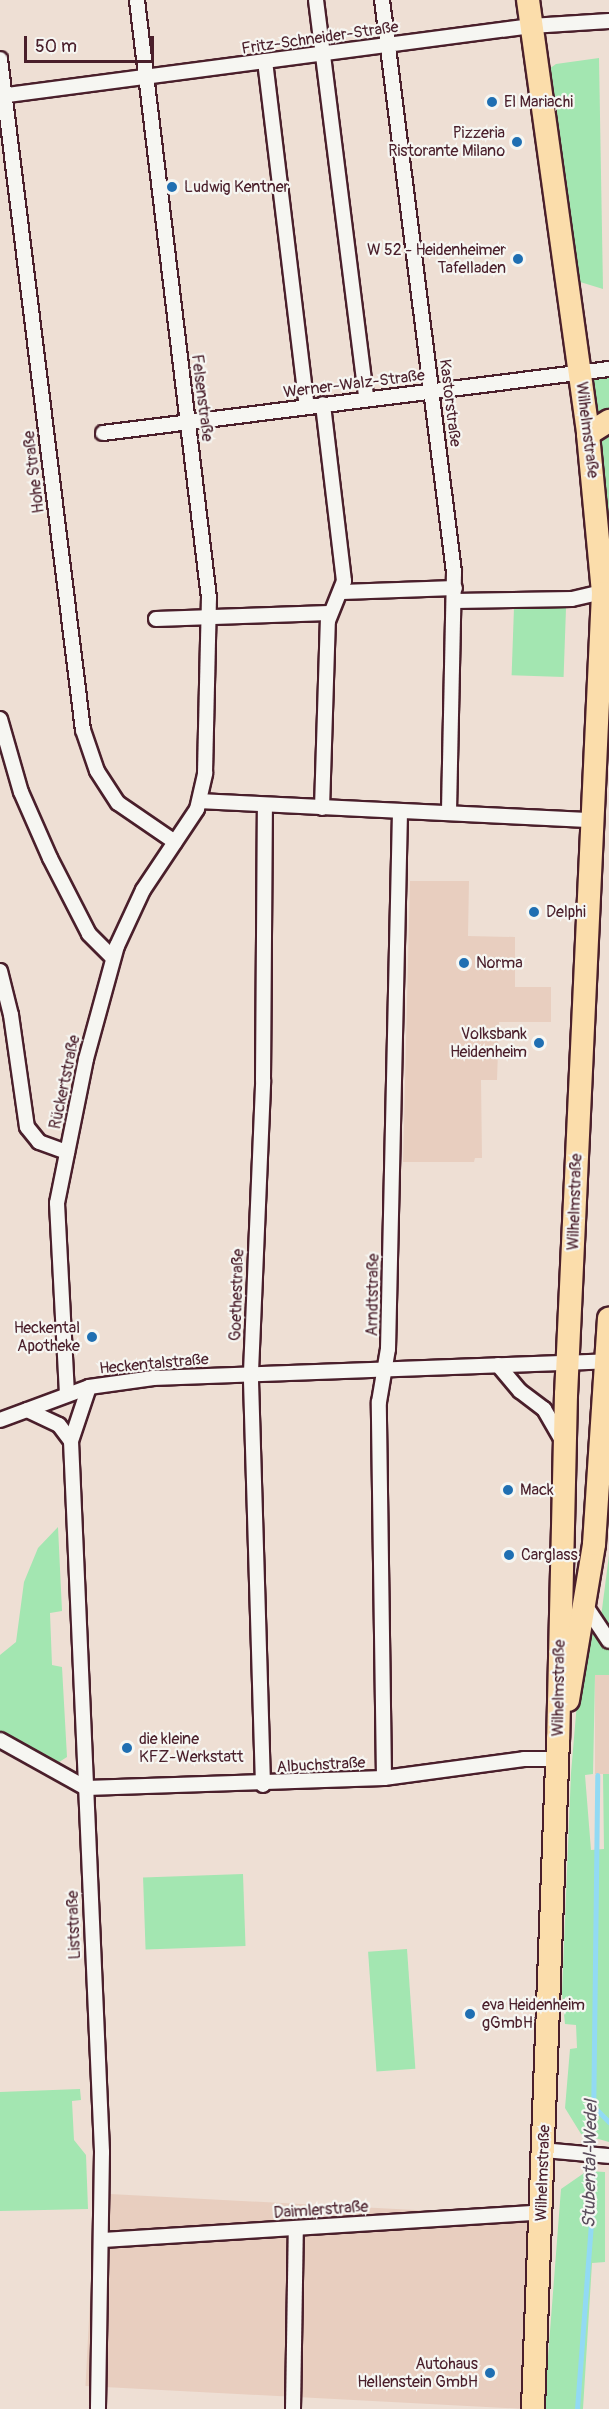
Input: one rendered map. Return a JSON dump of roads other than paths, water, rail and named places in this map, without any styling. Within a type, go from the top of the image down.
[{"type":"main road","name":"Wilhelmstraße","points":[[528,0],[580,373],[606,592],[591,819],[564,1445],[558,1749],[533,2409]]},
{"type":"main road","points":[[588,434],[609,422]]},
{"type":"main road","points":[[558,1749],[577,1664],[605,1443],[609,1318]]},
{"type":"street","name":"Felsenstraße","points":[[137,0],[189,422],[210,616],[205,772],[200,801]]},
{"type":"street","points":[[316,0],[366,398]]},
{"type":"street","name":"Kastorstraße","points":[[382,0],[432,390],[455,595],[449,813]]},
{"type":"street","name":"Fritz-Schneider-Straße","points":[[2,96],[531,26],[609,21]]},
{"type":"street","name":"Hohe Straße","points":[[0,59],[2,96],[83,730],[97,771],[117,803],[176,842]]},
{"type":"street","points":[[265,61],[307,406]]},
{"type":"street","name":"Werner-Walz-Straße","points":[[103,433],[609,369]]},
{"type":"street","points":[[322,808],[329,613],[342,592],[344,574],[323,404]]},
{"type":"street","points":[[342,592],[572,599],[606,592]]},
{"type":"street","points":[[156,619],[329,613]]},
{"type":"street","points":[[0,719],[21,792],[50,858],[89,934],[112,958]]},
{"type":"street","points":[[200,801],[265,806],[591,819]]},
{"type":"street","name":"Rückertstraße","points":[[67,1394],[57,1212],[67,1152],[112,958],[143,890],[176,842],[200,801]]},
{"type":"street","name":"Goethestraße","points":[[263,1785],[251,1372],[263,1080],[265,806]]},
{"type":"street","name":"Arndtstraße","points":[[384,1778],[379,1402],[386,1367],[400,811]]},
{"type":"street","points":[[0,971],[11,1015],[27,1127],[39,1142],[67,1152]]},
{"type":"street","name":"Heckentalstraße","points":[[0,1420],[89,1387],[153,1378],[251,1372],[608,1361]]},
{"type":"street","points":[[498,1365],[520,1391],[544,1409],[564,1445]]},
{"type":"street","name":"Liststraße","points":[[89,1387],[71,1441],[102,2152],[98,2409]]},
{"type":"street","points":[[27,1410],[59,1425],[71,1441]]},
{"type":"street","points":[[585,1605],[609,1641]]},
{"type":"street","points":[[0,1740],[86,1788]]},
{"type":"street","name":"Albuchstraße","points":[[86,1788],[263,1785],[384,1778],[524,1759],[558,1749]]},
{"type":"street","points":[[543,2150],[608,2156]]},
{"type":"street","name":"Daimlerstraße","points":[[102,2240],[541,2212]]},
{"type":"street","points":[[293,2409],[296,2228]]},
{"type":"waterway","name":"Stubental-Wedel","points":[[577,2409],[592,2208],[597,1775]]},
{"type":"waterway","points":[[595,2108],[609,2122]]},
{"type":"place","name":"El Mariachi","points":[[492,102]]},
{"type":"place","name":"Pizzeria Ristorante Milano","points":[[517,142]]},
{"type":"place","name":"Ludwig Kentner","points":[[172,187]]},
{"type":"place","name":"W 52 - Heidenheimer Tafelladen","points":[[518,259]]},
{"type":"place","name":"Delphi","points":[[534,912]]},
{"type":"place","name":"Norma","points":[[464,963]]},
{"type":"place","name":"Volksbank Heidenheim","points":[[539,1043]]},
{"type":"place","name":"Heckental Apotheke","points":[[92,1337]]},
{"type":"place","name":"Mack","points":[[508,1490]]},
{"type":"place","name":"Carglass","points":[[509,1555]]},
{"type":"place","name":"die kleine KFZ-Werkstatt","points":[[127,1748]]},
{"type":"place","name":"eva Heidenheim gGmbH","points":[[470,2014]]},
{"type":"place","name":"Autohaus Hellenstein GmbH","points":[[490,2373]]}]
